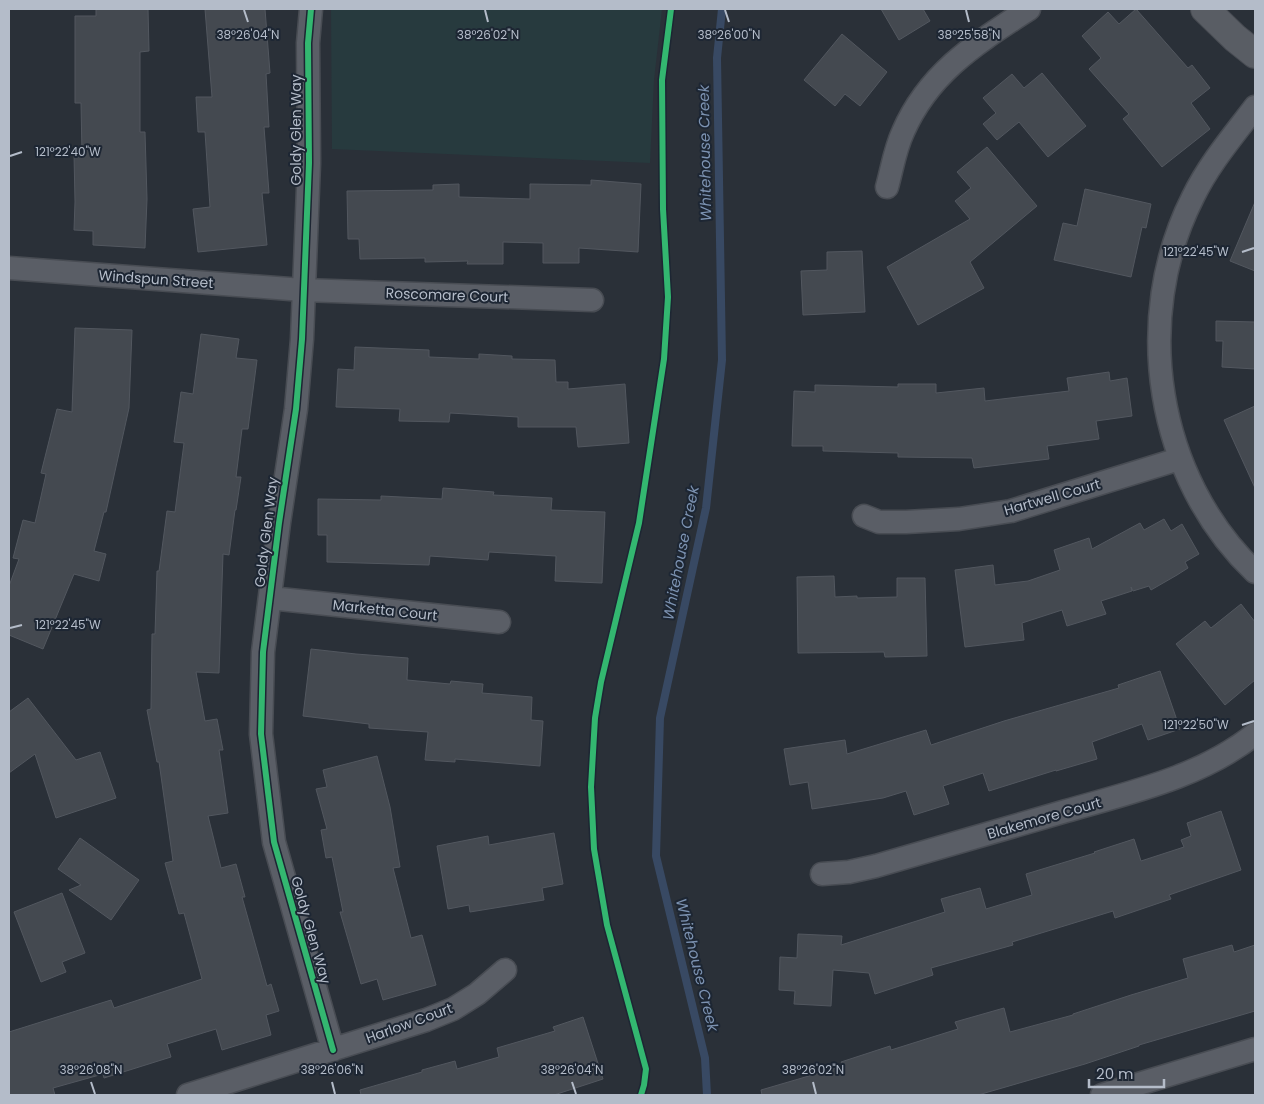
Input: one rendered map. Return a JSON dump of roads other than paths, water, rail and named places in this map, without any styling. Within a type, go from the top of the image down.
[{"type":"street","name":"Goldy Glen Way","points":[[311,9],[308,43],[309,162],[302,339],[296,409],[278,523],[263,652],[261,734],[274,842],[333,1050]]},
{"type":"street","points":[[887,187],[902,133],[920,99],[936,78],[974,45],[1029,9]]},
{"type":"street","points":[[1205,9],[1255,54]]},
{"type":"street","points":[[1255,107],[1222,150],[1192,198],[1181,224],[1165,277],[1159,334],[1159,362],[1168,417],[1179,459],[1200,501],[1215,525],[1255,572]]},
{"type":"street","name":"Windspun Street","points":[[9,268],[303,290]]},
{"type":"street","name":"Roscomare Court","points":[[303,290],[592,300]]},
{"type":"street","name":"Hartwell Court","points":[[864,516],[879,522],[906,522],[959,519],[1010,511],[1179,459]]},
{"type":"street","name":"Marketta Court","points":[[270,598],[499,622]]},
{"type":"street","name":"Blakemore Court","points":[[822,874],[849,872],[876,866],[1151,787],[1202,768],[1255,734]]},
{"type":"street","name":"Harlow Court","points":[[188,1095],[426,1020],[453,1009],[478,994],[505,970]]},
{"type":"street","points":[[1102,1095],[1255,1049]]},
{"type":"waterway","name":"Whitehouse Creek","points":[[707,1095],[705,1058],[656,856],[660,718],[706,508],[722,360],[717,58],[722,9]]}]
